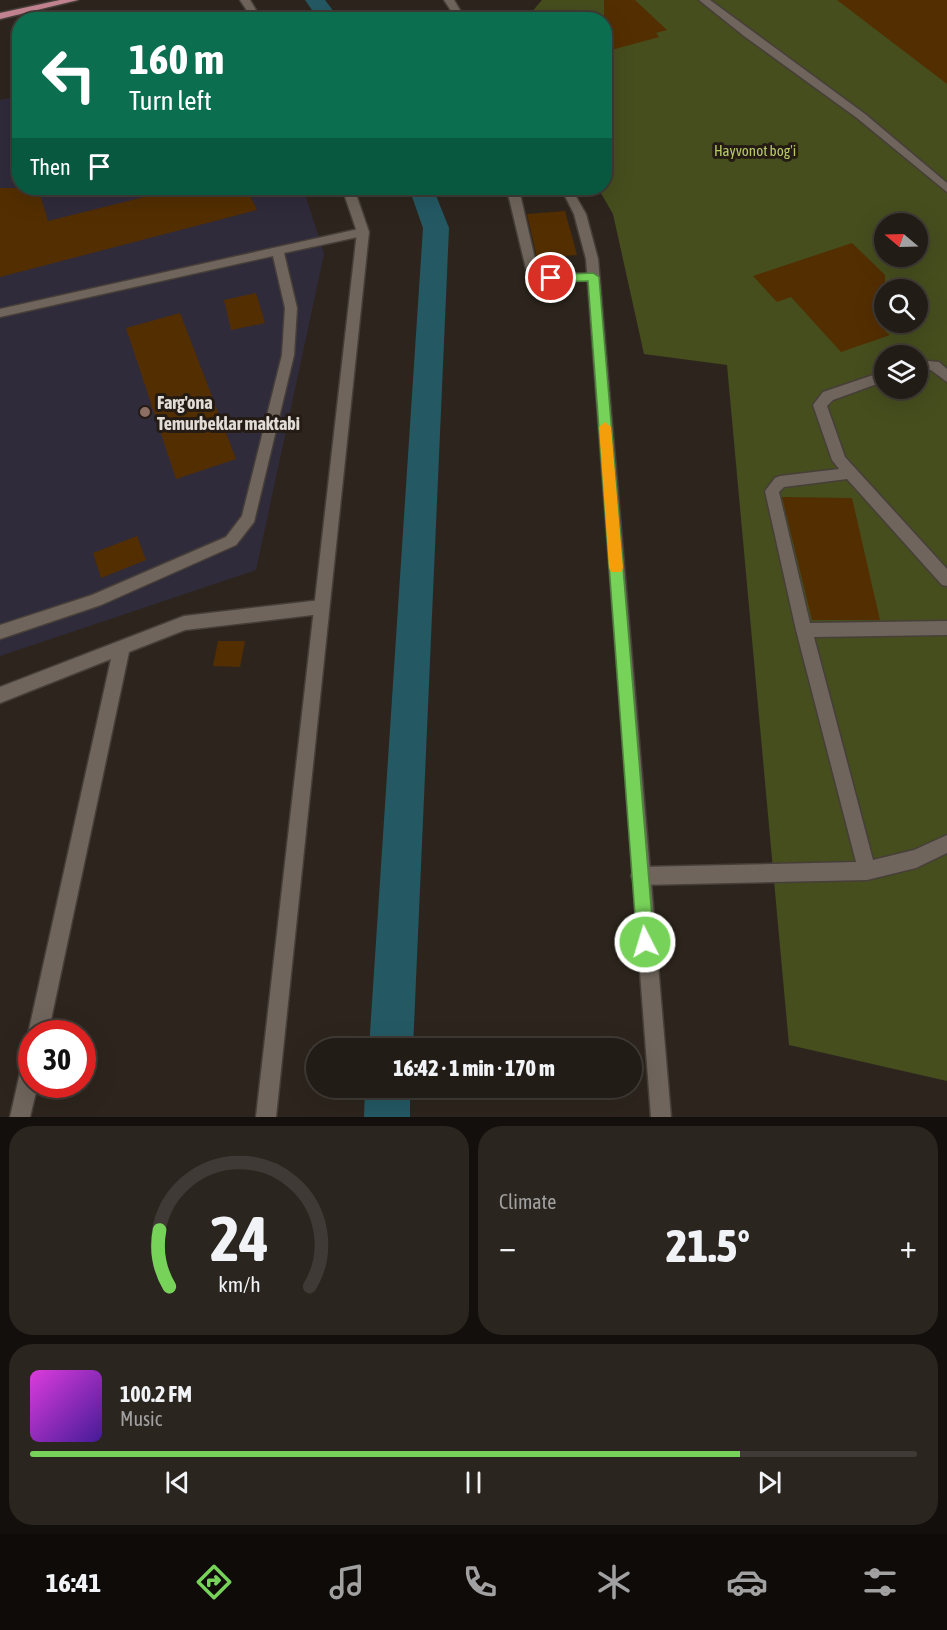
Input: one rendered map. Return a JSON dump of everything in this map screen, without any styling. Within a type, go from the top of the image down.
[{"type":"main road","points":[[18,12],[73,0]]},
{"type":"street","points":[[704,0],[861,116],[947,189]]},
{"type":"street","points":[[267,1117],[363,232],[350,195]]},
{"type":"street","points":[[514,195],[531,270],[539,276],[551,278],[593,277]]},
{"type":"street","points":[[570,195],[580,214],[592,259],[661,1117]]},
{"type":"street","points":[[0,314],[363,232]]},
{"type":"street","points":[[0,632],[96,600],[231,541],[249,518],[288,355],[291,308],[278,251]]},
{"type":"street","points":[[928,365],[934,365],[947,377]]},
{"type":"street","points":[[874,380],[828,396],[820,405],[839,460],[947,580]]},
{"type":"street","points":[[850,473],[780,482],[772,491],[804,630],[867,871]]},
{"type":"street","points":[[0,695],[184,623],[321,607]]},
{"type":"street","points":[[804,630],[947,628]]},
{"type":"street","points":[[41,1020],[122,647]]},
{"type":"street","points":[[640,876],[867,871],[916,859],[947,844]]},
{"type":"street","points":[[20,1117],[24,1098]]},
{"type":"shaded area","name":"Farg'ona Temurbeklar maktabi","points":[[12,97],[12,195],[305,195],[324,254],[256,570],[0,656],[0,100]]},
{"type":"green space","name":"Hayvonot bog'i","points":[[542,0],[886,0],[947,43],[947,1081],[789,1045],[727,365],[644,354],[613,214],[602,195],[612,195],[612,12],[532,12]]},
{"type":"building","points":[[604,0],[635,0],[667,30],[656,33],[659,37],[612,50],[612,12],[604,12]]},
{"type":"building","points":[[837,0],[947,0],[947,84]]},
{"type":"building","points":[[0,188],[12,188],[12,195],[40,195],[48,221],[152,195],[250,195],[257,210],[0,277]]},
{"type":"building","points":[[565,211],[577,255],[537,258],[527,214]]},
{"type":"building","points":[[852,243],[874,264],[874,267],[885,275],[885,279],[874,279],[874,333],[890,335],[841,352],[791,297],[777,302],[753,276]]},
{"type":"building","points":[[256,293],[265,323],[231,330],[224,300]]},
{"type":"building","points":[[180,313],[236,459],[176,479],[126,328]]},
{"type":"building","points":[[782,497],[852,498],[880,620],[812,620]]},
{"type":"building","points":[[137,536],[146,560],[101,578],[93,553]]},
{"type":"building","points":[[218,641],[245,641],[240,667],[213,666]]},
{"type":"waterway","points":[[315,0],[324,12]]},
{"type":"waterway","points":[[392,1038],[436,228],[424,195]]},
{"type":"waterway","points":[[387,1117],[388,1098]]},
{"type":"slow traffic","points":[[605,427],[616,568]]},
{"type":"place","name":"Farg'ona Temurbeklar maktabi","points":[[145,412]]},
{"type":"route","points":[[551,278],[593,277],[645,942]]}]
